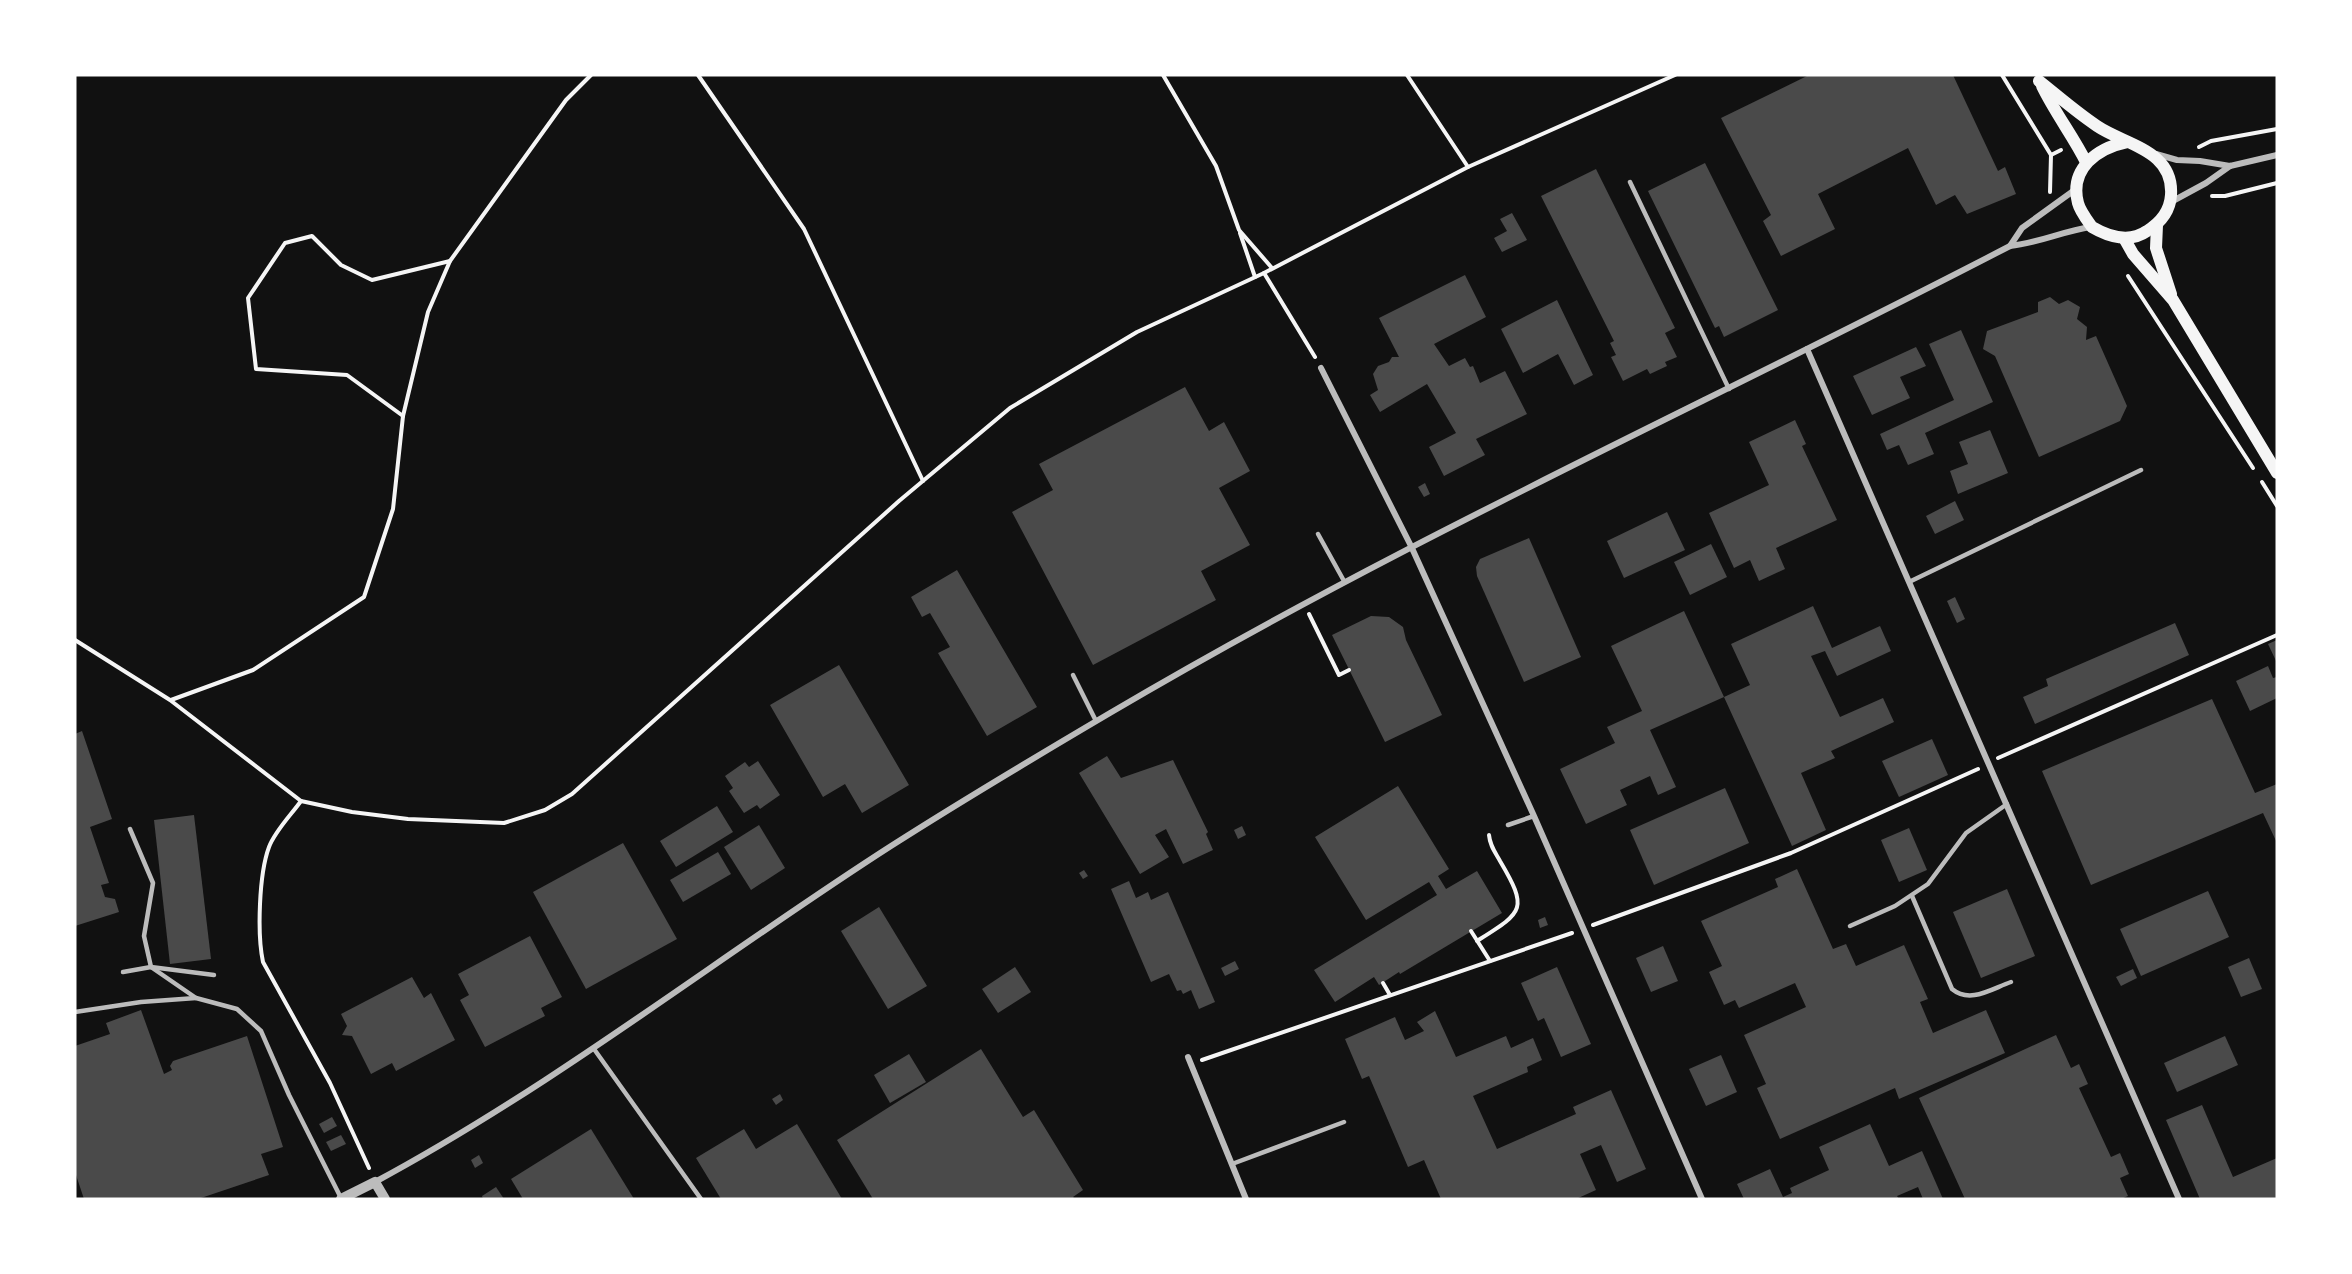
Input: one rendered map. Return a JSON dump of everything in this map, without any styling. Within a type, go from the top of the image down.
[{"type":"main road","points":[[2037,78],[2099,127],[2153,153],[2163,164],[2170,178],[2170,202],[2157,225],[2142,235],[2124,238],[2092,227],[2078,204],[2076,189],[2086,162],[2098,151],[2127,142]]},
{"type":"main road","points":[[2037,78],[2054,111],[2076,141],[2086,162]]},
{"type":"main road","points":[[2157,225],[2156,248],[2173,300]]},
{"type":"main road","points":[[2124,238],[2133,254],[2173,300],[2277,473]]},
{"type":"street","points":[[2153,153],[2177,160],[2230,166],[2277,156]]},
{"type":"street","points":[[2170,202],[2206,183],[2230,166]]},
{"type":"street","points":[[2010,246],[2022,228],[2076,189]]},
{"type":"street","points":[[341,1199],[457,1137],[594,1049],[890,847],[1096,721],[1303,603],[1411,546],[1807,350],[2010,246],[2037,243],[2066,231],[2092,227]]},
{"type":"street","points":[[1807,350],[2179,1199]]},
{"type":"street","points":[[1321,368],[1411,546],[1534,816],[1702,1199]]},
{"type":"street","points":[[1190,1060],[1246,1199]]},
{"type":"street","points":[[375,1182],[385,1199]]},
{"type":"lane","points":[[1630,182],[1729,389]]},
{"type":"lane","points":[[1909,582],[2141,470]]},
{"type":"lane","points":[[1318,534],[1344,581]]},
{"type":"lane","points":[[1073,675],[1096,721]]},
{"type":"lane","points":[[1850,926],[1912,896],[1928,884],[1975,824],[2007,804]]},
{"type":"lane","points":[[1508,825],[1534,816]]},
{"type":"lane","points":[[130,828],[153,883],[144,936],[151,967],[196,998]]},
{"type":"lane","points":[[1912,896],[1952,989],[1960,995],[1971,997],[2011,982]]},
{"type":"lane","points":[[123,972],[151,967],[214,975]]},
{"type":"lane","points":[[75,1012],[141,1002],[196,998],[237,1009],[261,1030],[289,1095],[341,1199]]},
{"type":"lane","points":[[594,1049],[701,1199]]},
{"type":"lane","points":[[1232,1164],[1344,1122]]},
{"type":"path","points":[[170,700],[254,670],[364,597],[393,509],[404,416],[428,312],[450,261],[566,100],[591,75]]},
{"type":"path","points":[[698,75],[804,229],[924,481]]},
{"type":"path","points":[[1163,75],[1216,166],[1255,277]]},
{"type":"path","points":[[1407,75],[1468,167]]},
{"type":"path","points":[[75,640],[170,700],[301,801],[352,812],[408,819],[504,823],[545,810],[572,794],[924,481],[1010,408],[1137,332],[1264,273],[1468,167],[1675,75]]},
{"type":"path","points":[[2002,75],[2052,155],[2050,192],[2056,204]]},
{"type":"path","points":[[2196,148],[2211,141],[2277,129]]},
{"type":"path","points":[[2210,196],[2225,196],[2277,183]]},
{"type":"path","points":[[1239,230],[1272,268]]},
{"type":"path","points":[[404,416],[347,375],[256,369],[248,298],[285,243],[312,236],[341,265],[372,280],[450,261]]},
{"type":"path","points":[[2124,269],[2277,506]]},
{"type":"path","points":[[1264,273],[1321,368]]},
{"type":"path","points":[[1303,603],[1339,675],[1349,670]]},
{"type":"path","points":[[1190,1060],[1490,961],[1791,853],[1967,776],[1987,763],[2277,635]]},
{"type":"path","points":[[301,801],[269,846],[260,900],[259,941],[263,962],[356,1134],[375,1182]]},
{"type":"path","points":[[1477,941],[1516,914],[1519,900],[1517,889],[1490,845],[1489,836]]},
{"type":"path","points":[[1471,931],[1490,961]]},
{"type":"path","points":[[1383,983],[1390,995]]},
{"type":"building","points":[[1809,75],[1953,75],[1998,171],[2005,167],[2016,194],[1967,214],[1955,195],[1936,205],[1908,148],[1818,194],[1835,229],[1781,256],[1763,221],[1771,215],[1721,118]]},
{"type":"building","points":[[1705,163],[1778,310],[1724,337],[1719,326],[1715,328],[1648,191]]},
{"type":"building","points":[[1596,169],[1675,328],[1665,333],[1677,357],[1665,362],[1667,366],[1650,374],[1647,369],[1623,381],[1611,357],[1616,355],[1610,343],[1614,341],[1541,196]]},
{"type":"building","points":[[1512,213],[1527,240],[1502,252],[1494,238],[1507,231],[1500,219]]},
{"type":"building","points":[[1465,275],[1486,317],[1434,344],[1449,366],[1465,358],[1470,367],[1473,366],[1480,383],[1505,371],[1527,414],[1476,439],[1485,455],[1444,476],[1429,447],[1456,433],[1427,384],[1380,412],[1370,395],[1378,390],[1373,374],[1378,366],[1389,362],[1392,357],[1399,357],[1379,318]]},
{"type":"building","points":[[2050,297],[2059,304],[2068,300],[2080,307],[2077,319],[2087,327],[2086,340],[2096,336],[2127,406],[2120,421],[2039,457],[1995,356],[1983,349],[1987,331],[2038,312],[2038,302]]},
{"type":"building","points":[[1557,300],[1593,375],[1574,385],[1558,354],[1523,373],[1501,329]]},
{"type":"building","points":[[1961,330],[1993,402],[1925,433],[1934,454],[1908,465],[1899,445],[1887,450],[1880,434],[1954,400],[1929,344]]},
{"type":"building","points":[[1916,347],[1926,366],[1900,377],[1910,398],[1872,415],[1853,376]]},
{"type":"building","points":[[1185,387],[1209,431],[1224,422],[1250,471],[1219,488],[1250,545],[1201,571],[1216,600],[1093,665],[1012,512],[1053,490],[1039,464]]},
{"type":"building","points":[[1795,420],[1806,444],[1802,446],[1837,520],[1776,548],[1785,569],[1759,581],[1750,560],[1734,568],[1709,513],[1769,485],[1749,442]]},
{"type":"building","points":[[1990,430],[2008,473],[1958,494],[1950,471],[1968,464],[1959,442]]},
{"type":"building","points":[[1425,483],[1430,494],[1424,497],[1418,487]]},
{"type":"building","points":[[1955,501],[1964,520],[1935,534],[1926,516]]},
{"type":"building","points":[[1667,512],[1685,550],[1624,578],[1607,541]]},
{"type":"building","points":[[1529,538],[1581,657],[1524,682],[1477,576],[1476,567],[1480,559]]},
{"type":"building","points":[[1711,544],[1727,577],[1690,595],[1674,562]]},
{"type":"building","points":[[957,570],[1037,707],[987,736],[938,653],[950,647],[930,613],[922,617],[911,597]]},
{"type":"building","points":[[1955,597],[1965,619],[1957,623],[1947,601]]},
{"type":"building","points":[[1813,606],[1832,648],[1880,626],[1891,651],[1837,676],[1825,651],[1811,656],[1840,717],[1883,698],[1894,722],[1831,751],[1835,758],[1801,773],[1826,830],[1792,846],[1724,697],[1750,685],[1731,644]]},
{"type":"building","points":[[1684,611],[1724,697],[1650,730],[1676,787],[1658,795],[1650,776],[1620,790],[1627,805],[1586,824],[1560,769],[1615,743],[1607,727],[1642,711],[1611,646]]},
{"type":"building","points":[[1371,616],[1389,617],[1403,627],[1406,640],[1442,715],[1385,742],[1332,635]]},
{"type":"building","points":[[2175,623],[2189,655],[2035,724],[2023,697],[2048,686],[2046,679]]},
{"type":"building","points":[[2277,640],[2277,663],[2268,644]]},
{"type":"building","points":[[839,665],[909,785],[862,813],[845,784],[823,797],[770,705]]},
{"type":"building","points":[[2268,666],[2273,678],[2277,677],[2277,698],[2250,711],[2236,681]]},
{"type":"building","points":[[2212,699],[2255,793],[2277,784],[2277,843],[2263,813],[2091,885],[2042,771]]},
{"type":"building","points":[[82,731],[112,819],[90,827],[109,883],[101,885],[105,897],[115,899],[119,912],[75,926],[75,734]]},
{"type":"building","points":[[1932,739],[1948,775],[1899,797],[1882,761]]},
{"type":"building","points":[[1107,756],[1121,778],[1173,760],[1208,832],[1206,834],[1213,850],[1183,864],[1166,829],[1155,835],[1169,857],[1140,874],[1079,773]]},
{"type":"building","points":[[758,761],[780,795],[760,809],[757,805],[744,813],[729,791],[733,788],[725,776],[745,762],[749,767]]},
{"type":"building","points":[[1398,786],[1449,869],[1438,876],[1446,889],[1477,871],[1502,913],[1400,974],[1399,972],[1379,985],[1374,977],[1335,1002],[1314,970],[1437,895],[1429,882],[1366,920],[1315,837]]},
{"type":"building","points":[[1725,788],[1749,843],[1654,885],[1630,830]]},
{"type":"building","points":[[717,806],[733,832],[676,867],[660,841]]},
{"type":"building","points":[[194,815],[211,959],[170,964],[154,820]]},
{"type":"building","points":[[759,825],[785,868],[751,890],[724,847]]},
{"type":"building","points":[[1242,826],[1246,835],[1238,839],[1234,830]]},
{"type":"building","points":[[1909,828],[1927,870],[1899,882],[1881,840]]},
{"type":"building","points":[[623,843],[677,939],[586,989],[533,892]]},
{"type":"building","points":[[718,852],[731,874],[683,902],[670,880]]},
{"type":"building","points":[[1797,869],[1833,949],[1846,944],[1856,966],[1904,945],[1928,999],[1920,1002],[1933,1033],[1986,1010],[2005,1053],[1899,1099],[1895,1088],[1780,1139],[1757,1088],[1766,1084],[1744,1035],[1806,1007],[1795,983],[1739,1008],[1735,1000],[1724,1005],[1709,972],[1722,966],[1701,921],[1778,887],[1775,879]]},
{"type":"building","points":[[1084,870],[1088,876],[1083,879],[1079,873]]},
{"type":"building","points":[[1129,881],[1136,898],[1148,892],[1151,900],[1168,892],[1215,1002],[1199,1009],[1191,990],[1183,994],[1181,990],[1177,991],[1169,974],[1151,982],[1111,889]]},
{"type":"building","points":[[2007,889],[2035,956],[1981,978],[1953,912]]},
{"type":"building","points":[[2208,891],[2229,937],[2141,976],[2120,929]]},
{"type":"building","points":[[879,907],[927,986],[888,1009],[841,931]]},
{"type":"building","points":[[1545,917],[1548,925],[1540,928],[1538,920]]},
{"type":"building","points":[[530,936],[562,997],[541,1008],[545,1016],[485,1047],[460,1000],[469,995],[458,974]]},
{"type":"building","points":[[1663,946],[1678,981],[1651,992],[1636,958]]},
{"type":"building","points":[[2249,958],[2262,989],[2241,997],[2228,967]]},
{"type":"building","points":[[1235,961],[1239,969],[1225,976],[1221,968]]},
{"type":"building","points":[[1015,967],[1031,992],[998,1013],[982,989]]},
{"type":"building","points":[[1557,967],[1591,1044],[1561,1057],[1544,1018],[1538,1021],[1521,983]]},
{"type":"building","points":[[2133,969],[2137,978],[2121,986],[2116,977]]},
{"type":"building","points":[[412,977],[424,998],[431,993],[455,1040],[396,1071],[392,1063],[371,1074],[352,1036],[342,1035],[347,1026],[341,1014]]},
{"type":"building","points":[[141,1010],[164,1074],[172,1070],[170,1066],[173,1061],[247,1036],[283,1147],[261,1154],[269,1175],[198,1199],[84,1199],[75,1172],[75,1046],[110,1034],[106,1023]]},
{"type":"building","points":[[1435,1011],[1456,1057],[1506,1036],[1511,1048],[1533,1038],[1542,1060],[1527,1067],[1528,1072],[1473,1096],[1497,1149],[1576,1114],[1573,1107],[1611,1090],[1646,1169],[1617,1182],[1601,1145],[1580,1154],[1596,1190],[1576,1199],[1441,1199],[1424,1160],[1408,1167],[1369,1076],[1362,1079],[1345,1039],[1395,1017],[1405,1040],[1424,1031],[1417,1022]]},
{"type":"building","points":[[2056,1035],[2071,1068],[2079,1064],[2088,1084],[2079,1088],[2111,1157],[2120,1153],[2129,1174],[2120,1178],[2128,1196],[2121,1199],[1965,1199],[1919,1098]]},
{"type":"building","points":[[2225,1036],[2238,1065],[2177,1092],[2164,1063]]},
{"type":"building","points":[[981,1049],[1023,1117],[1034,1110],[1083,1190],[1073,1197],[1075,1199],[873,1199],[837,1140]]},
{"type":"building","points":[[909,1054],[926,1082],[890,1103],[874,1075]]},
{"type":"building","points":[[1721,1055],[1737,1092],[1706,1106],[1689,1069]]},
{"type":"building","points":[[780,1094],[783,1100],[776,1105],[772,1099]]},
{"type":"building","points":[[2202,1105],[2233,1177],[2277,1158],[2277,1199],[2200,1199],[2166,1120]]},
{"type":"building","points":[[332,1117],[337,1126],[324,1133],[319,1124]]},
{"type":"building","points":[[797,1124],[842,1199],[721,1199],[696,1158],[744,1129],[756,1149]]},
{"type":"building","points":[[1870,1124],[1889,1166],[1922,1151],[1943,1199],[1923,1199],[1918,1187],[1897,1196],[1899,1199],[1744,1199],[1737,1184],[1770,1169],[1783,1197],[1792,1193],[1790,1188],[1829,1170],[1819,1147]]},
{"type":"building","points":[[591,1129],[634,1199],[523,1199],[511,1179]]},
{"type":"building","points":[[341,1135],[346,1144],[331,1151],[326,1142]]},
{"type":"building","points":[[479,1155],[483,1163],[475,1168],[471,1160]]},
{"type":"building","points":[[496,1187],[504,1199],[483,1199],[482,1196]]}]
